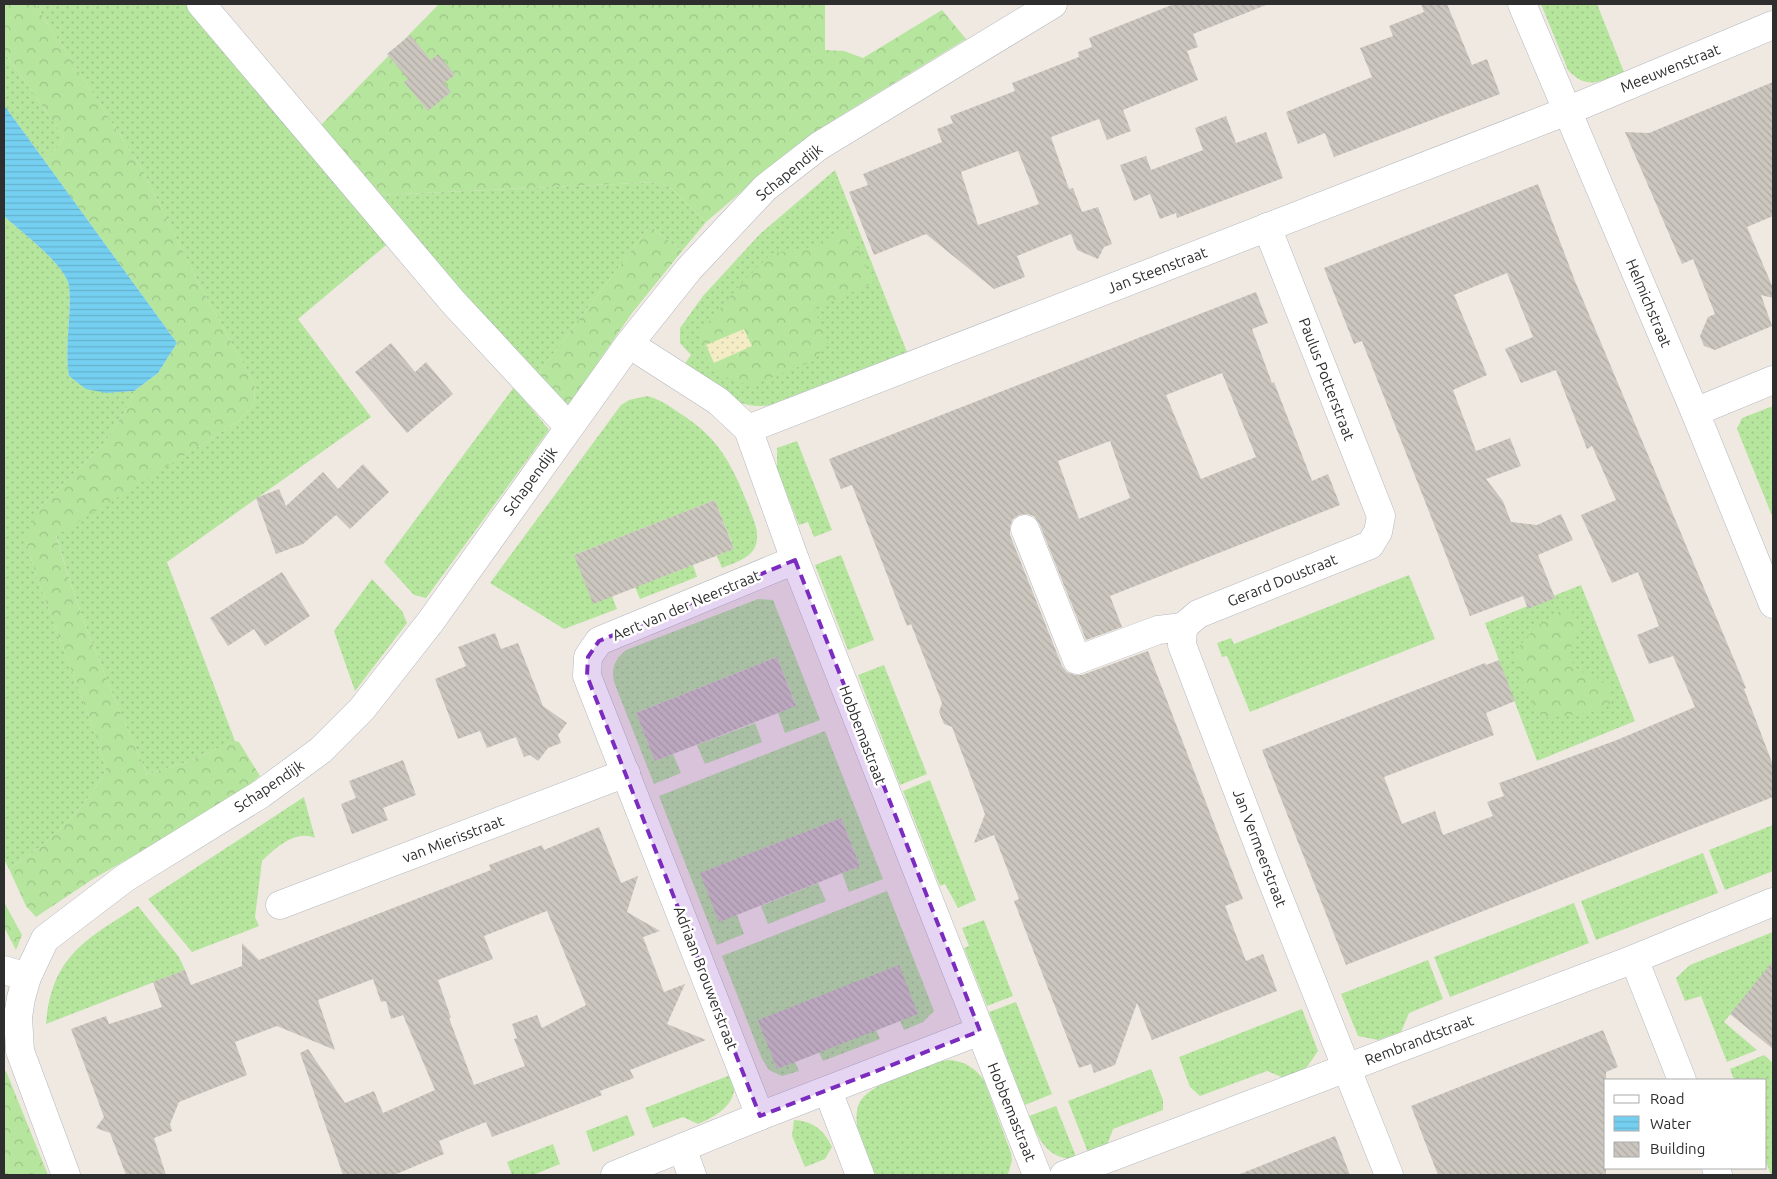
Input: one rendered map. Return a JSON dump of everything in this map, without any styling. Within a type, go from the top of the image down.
[{"type":"street","points":[[201,4],[453,302],[569,428]]},
{"type":"street","name":"Schapendijk","points":[[66,1175],[12,1054],[18,1017],[15,973],[38,951],[45,939],[56,929],[125,878],[261,794],[321,750],[355,716],[431,621],[629,344],[689,269],[765,188],[819,146],[1053,4]]},
{"type":"street","name":"Helmichstraat","points":[[1522,4],[1566,111],[1696,412],[1773,604]]},
{"type":"street","name":"Meeuwenstraat","points":[[1566,111],[1773,25]]},
{"type":"street","name":"Jan Steenstraat","points":[[748,430],[1566,111]]},
{"type":"street","name":"Paulus Potterstraat","points":[[1267,227],[1381,516],[1378,532]]},
{"type":"street","name":"Hobbemastraat","points":[[629,344],[718,401],[748,430],[794,560],[1037,1175]]},
{"type":"street","points":[[1696,412],[1773,380]]},
{"type":"street","points":[[1025,529],[1077,660],[1158,630],[1183,627]]},
{"type":"street","name":"Gerard Doustraat","points":[[1183,627],[1198,614],[1370,545],[1378,532]]},
{"type":"street","name":"Aert van der Neerstraat","points":[[626,773],[587,676],[588,657],[599,641],[794,560]]},
{"type":"street","name":"Jan Vermeerstraat","points":[[1183,627],[1182,646],[1269,873],[1389,1175]]},
{"type":"street","name":"van Mierisstraat","points":[[280,905],[626,773]]},
{"type":"street","name":"Adriaan Brouwerstraat","points":[[626,773],[760,1116]]},
{"type":"street","name":"Rembrandtstraat","points":[[1064,1175],[1634,958],[1773,902]]},
{"type":"street","points":[[1634,958],[1682,1079]]},
{"type":"street","points":[[624,1174],[760,1116],[980,1031]]},
{"type":"street","points":[[828,1091],[860,1175]]},
{"type":"street","points":[[682,1148],[692,1175]]},
{"type":"highlighted area","points":[[795,560],[980,1031],[760,1116],[587,676],[588,657],[599,641]]},
{"type":"green space","points":[[4,4],[35,4],[142,169],[197,280],[255,385],[254,404],[239,421],[56,536],[86,626],[109,686],[147,774],[187,762],[235,741],[239,742],[260,776],[231,800],[93,879],[36,917],[26,906],[9,869],[37,850],[64,826],[98,784],[106,770],[93,728],[35,572],[26,541],[30,523],[41,506],[105,442],[130,403],[134,391],[158,373],[177,343],[44,160],[58,147],[64,137],[4,52]]},
{"type":"green space","points":[[35,4],[188,4],[265,99],[391,241],[298,319],[371,417],[167,562],[235,741],[187,762],[147,774],[109,686],[86,626],[56,535],[239,421],[254,404],[255,385],[197,280],[142,169]]},
{"type":"green space","points":[[439,4],[825,4],[825,50],[844,51],[863,58],[942,10],[966,39],[835,119],[768,169],[706,222],[671,188],[659,182],[379,195],[320,126]]},
{"type":"green space","points":[[1541,4],[1597,4],[1624,72],[1595,82],[1588,82],[1575,76],[1568,70]]},
{"type":"green space","points":[[4,52],[64,137],[58,147],[44,160],[4,105]]},
{"type":"green space","points":[[835,170],[907,352],[770,405],[746,404],[724,395],[683,366],[691,355],[680,343],[680,328],[703,296],[760,234]]},
{"type":"green space","points":[[659,182],[671,188],[706,222],[682,251],[650,226],[533,380],[379,195]]},
{"type":"green space","points":[[4,216],[31,239],[60,268],[66,278],[70,297],[67,354],[69,376],[92,390],[106,392],[134,391],[130,403],[105,442],[41,506],[26,541],[35,572],[93,728],[106,770],[98,784],[64,826],[37,850],[9,869],[4,859]]},
{"type":"green space","points":[[650,226],[682,251],[632,313],[563,413],[533,380]]},
{"type":"green space","points":[[849,228],[873,283],[814,309],[828,343],[813,361],[753,385],[735,382],[712,369],[700,340],[702,330],[739,286],[772,253],[801,251]]},
{"type":"green space","points":[[514,387],[549,430],[426,598],[414,595],[384,562]]},
{"type":"green space","points":[[647,396],[663,402],[692,421],[722,452],[736,476],[756,527],[757,538],[754,549],[740,561],[722,568],[717,556],[734,548],[715,500],[574,555],[612,596],[617,609],[564,629],[490,583],[621,405],[629,400]]},
{"type":"green space","points":[[1773,406],[1773,518],[1737,429],[1742,418]]},
{"type":"green space","points":[[797,441],[832,530],[814,537],[808,522],[799,525],[777,469],[777,448]]},
{"type":"green space","points":[[841,555],[874,640],[848,650],[815,565]]},
{"type":"green space","points":[[693,565],[697,577],[640,599],[635,587]]},
{"type":"green space","points":[[1409,575],[1435,639],[1250,712],[1227,656],[1222,657],[1217,643],[1231,638],[1234,644]]},
{"type":"green space","points":[[372,579],[402,611],[407,623],[355,691],[334,631]]},
{"type":"green space","points":[[1581,585],[1635,721],[1537,761],[1485,623]]},
{"type":"green space","points":[[758,599],[773,600],[820,720],[785,733],[778,713],[796,705],[777,657],[636,713],[655,761],[673,754],[681,773],[654,784],[614,682],[613,672],[617,660],[626,650]]},
{"type":"green space","points":[[1563,609],[1571,610],[1580,627],[1570,650],[1574,669],[1596,677],[1610,686],[1610,705],[1594,712],[1548,718],[1537,713],[1516,672],[1516,650],[1536,627]]},
{"type":"green space","points":[[884,665],[927,774],[900,785],[858,675]]},
{"type":"green space","points":[[755,723],[762,742],[705,764],[697,745]]},
{"type":"green space","points":[[825,731],[883,879],[849,892],[842,873],[860,866],[841,818],[701,873],[737,915],[744,934],[717,945],[659,796]]},
{"type":"green space","points":[[930,780],[976,900],[958,908],[945,884],[940,886],[903,791]]},
{"type":"green space","points":[[304,797],[315,838],[301,836],[286,841],[262,861],[255,917],[259,926],[192,952],[148,899]]},
{"type":"green space","points":[[1773,825],[1773,871],[1725,890],[1709,850]]},
{"type":"green space","points":[[1703,853],[1718,893],[1596,940],[1581,901]]},
{"type":"green space","points":[[818,883],[826,901],[768,924],[761,906]]},
{"type":"green space","points":[[887,891],[934,1011],[923,1022],[904,1030],[900,1021],[795,1062],[799,1071],[782,1076],[769,1070],[762,1059],[722,956]]},
{"type":"green space","points":[[4,902],[22,935],[16,950],[4,927]]},
{"type":"green space","points":[[1574,903],[1589,943],[1450,997],[1434,957]]},
{"type":"green space","points":[[138,906],[179,957],[185,970],[46,1024],[55,982],[74,952],[102,929]]},
{"type":"green space","points":[[984,920],[1013,996],[987,1006],[964,948],[969,946],[962,928]]},
{"type":"green space","points":[[1773,932],[1773,966],[1771,965],[1724,1022],[1757,1050],[1727,1062],[1701,996],[1685,1001],[1676,978],[1690,965]]},
{"type":"green space","points":[[1428,960],[1443,999],[1409,1013],[1401,1032],[1378,1040],[1358,1036],[1341,994]]},
{"type":"green space","points":[[1016,1002],[1052,1094],[1025,1105],[989,1012]]},
{"type":"green space","points":[[1302,1009],[1318,1051],[1307,1067],[1284,1078],[1267,1071],[1200,1096],[1190,1087],[1179,1057]]},
{"type":"green space","points":[[876,1030],[880,1039],[823,1061],[819,1052]]},
{"type":"green space","points":[[1764,1055],[1773,1063],[1773,1175],[1771,1175],[1767,1165],[1767,1079],[1734,1079],[1730,1069]]},
{"type":"green space","points":[[948,1060],[968,1066],[984,1080],[1011,1153],[1012,1160],[1008,1175],[875,1175],[857,1126],[858,1106],[861,1100],[876,1087],[888,1081],[928,1065]]},
{"type":"green space","points":[[1151,1069],[1163,1100],[1163,1110],[1113,1129],[1106,1148],[1089,1155],[1068,1101]]},
{"type":"green space","points":[[6,1071],[48,1175],[4,1175],[4,1072]]},
{"type":"green space","points":[[733,1074],[734,1092],[731,1099],[727,1106],[714,1116],[698,1124],[683,1117],[653,1128],[645,1108]]},
{"type":"green space","points":[[1056,1106],[1077,1159],[1058,1156],[1051,1152],[1036,1133],[1029,1116]]},
{"type":"green space","points":[[627,1115],[635,1135],[593,1152],[586,1131]]},
{"type":"green space","points":[[794,1120],[812,1124],[825,1136],[832,1147],[825,1159],[805,1167],[792,1136]]},
{"type":"green space","points":[[553,1144],[560,1164],[533,1175],[512,1175],[507,1162]]},
{"type":"sand","points":[[744,329],[752,346],[714,363],[706,345]]},
{"type":"water","points":[[4,105],[177,343],[158,373],[134,391],[106,393],[86,389],[69,376],[67,354],[70,297],[66,278],[60,268],[31,239],[4,216]]},
{"type":"building","points":[[1174,4],[1266,5],[1193,34],[1198,47],[1187,51],[1198,80],[1123,110],[1131,131],[1107,140],[1099,119],[1051,137],[1069,189],[1073,188],[1082,212],[1098,207],[1112,244],[1104,247],[1098,259],[1077,250],[1071,234],[1017,256],[1025,277],[994,289],[926,234],[874,255],[849,192],[868,185],[863,174],[942,142],[937,129],[953,123],[950,116],[1015,91],[1012,83],[1079,57],[1078,52],[1092,47],[1089,38]],"holes":[[[1018,151],[1039,204],[978,225],[961,172]]]},
{"type":"building","points":[[1421,4],[1447,4],[1472,65],[1487,59],[1500,94],[1334,157],[1325,133],[1298,144],[1286,112],[1372,77],[1360,48],[1393,36],[1389,26],[1424,12]]},
{"type":"building","points":[[410,35],[431,60],[438,54],[455,75],[444,83],[451,92],[428,111],[404,82],[408,79],[387,54]]},
{"type":"building","points":[[1773,82],[1773,216],[1747,227],[1773,288],[1773,298],[1761,295],[1772,326],[1715,350],[1704,346],[1700,336],[1708,317],[1715,314],[1693,259],[1682,264],[1625,132],[1649,133]]},
{"type":"building","points":[[1226,116],[1236,143],[1266,132],[1283,178],[1177,218],[1176,213],[1160,219],[1150,194],[1134,201],[1120,165],[1146,156],[1151,170],[1203,150],[1195,128]]},
{"type":"building","points":[[1538,184],[1575,281],[1746,688],[1744,689],[1773,765],[1773,797],[1346,965],[1262,750],[1485,663],[1486,665],[1499,660],[1515,701],[1486,713],[1494,735],[1384,777],[1402,824],[1435,811],[1443,835],[1493,816],[1487,802],[1504,796],[1499,783],[1617,740],[1695,707],[1673,656],[1649,664],[1637,635],[1659,626],[1638,572],[1612,583],[1581,515],[1616,500],[1592,446],[1587,449],[1556,370],[1521,383],[1505,349],[1533,337],[1507,273],[1454,295],[1487,375],[1453,390],[1476,451],[1510,438],[1521,466],[1486,479],[1503,501],[1511,522],[1537,525],[1561,514],[1573,540],[1538,555],[1555,598],[1528,609],[1523,596],[1470,616],[1362,341],[1354,344],[1324,268]]},
{"type":"building","points":[[1256,292],[1268,323],[1252,329],[1272,383],[1274,382],[1312,481],[1328,474],[1340,505],[1110,596],[1122,627],[1086,640],[1039,523],[1034,516],[1027,514],[1019,515],[1013,519],[1010,526],[1010,535],[1062,666],[1067,672],[1074,675],[1082,675],[1148,651],[1243,899],[1225,906],[1246,961],[1263,954],[1277,991],[1152,1040],[1137,1003],[1115,1065],[1094,1073],[1091,1064],[1079,1068],[1014,901],[1019,899],[994,835],[974,843],[985,814],[952,727],[944,724],[939,712],[942,703],[911,624],[907,626],[852,485],[841,489],[829,459]],"holes":[[[1222,373],[1256,457],[1201,479],[1166,395]],[[1110,441],[1130,498],[1079,519],[1058,461]]]},
{"type":"building","points":[[391,343],[415,372],[426,362],[453,394],[407,433],[355,372]]},
{"type":"building","points":[[363,464],[389,492],[350,529],[336,515],[303,544],[276,554],[256,498],[279,489],[286,506],[323,472],[338,489]]},
{"type":"building","points":[[715,500],[734,549],[593,604],[574,555]]},
{"type":"building","points":[[282,572],[310,616],[265,646],[254,629],[228,646],[210,618]]},
{"type":"building","points":[[495,633],[501,649],[518,643],[543,706],[567,723],[558,735],[561,743],[548,748],[538,761],[530,755],[524,757],[516,737],[487,748],[480,731],[458,739],[435,679],[466,666],[458,647]]},
{"type":"building","points":[[777,657],[796,706],[655,761],[636,713]]},
{"type":"building","points":[[403,760],[416,795],[383,808],[388,820],[352,834],[341,804],[356,798],[349,781]]},
{"type":"building","points":[[841,818],[860,866],[719,922],[700,873]]},
{"type":"building","points":[[599,827],[621,883],[638,876],[627,912],[660,931],[643,937],[664,992],[685,984],[667,1024],[706,1040],[630,1070],[634,1078],[600,1091],[602,1095],[519,1127],[492,1137],[486,1122],[439,1141],[444,1154],[394,1175],[343,1175],[300,1053],[308,1049],[345,1103],[374,1091],[383,1113],[435,1090],[403,1015],[391,1019],[386,1001],[381,1002],[373,979],[318,1000],[335,1050],[277,1026],[235,1042],[247,1075],[179,1102],[170,1124],[172,1131],[154,1138],[166,1175],[126,1175],[110,1133],[96,1128],[104,1117],[71,1029],[106,1016],[109,1024],[162,1007],[153,982],[185,970],[191,985],[242,966],[242,943],[259,960],[491,870],[489,865],[542,845],[544,850]],"holes":[[[547,911],[586,1005],[542,1028],[537,1015],[512,1024],[517,1038],[514,1039],[525,1066],[474,1085],[449,1018],[451,1018],[438,980],[493,959],[484,936]]]},
{"type":"building","points":[[1773,961],[1773,1049],[1730,1014]]},
{"type":"building","points":[[899,965],[918,1014],[777,1069],[758,1020]]},
{"type":"building","points":[[1603,1030],[1618,1067],[1606,1072],[1606,1079],[1604,1079],[1604,1169],[1606,1169],[1606,1175],[1438,1175],[1411,1106]]},
{"type":"building","points":[[1335,1136],[1350,1175],[1240,1175],[1240,1174]]}]
